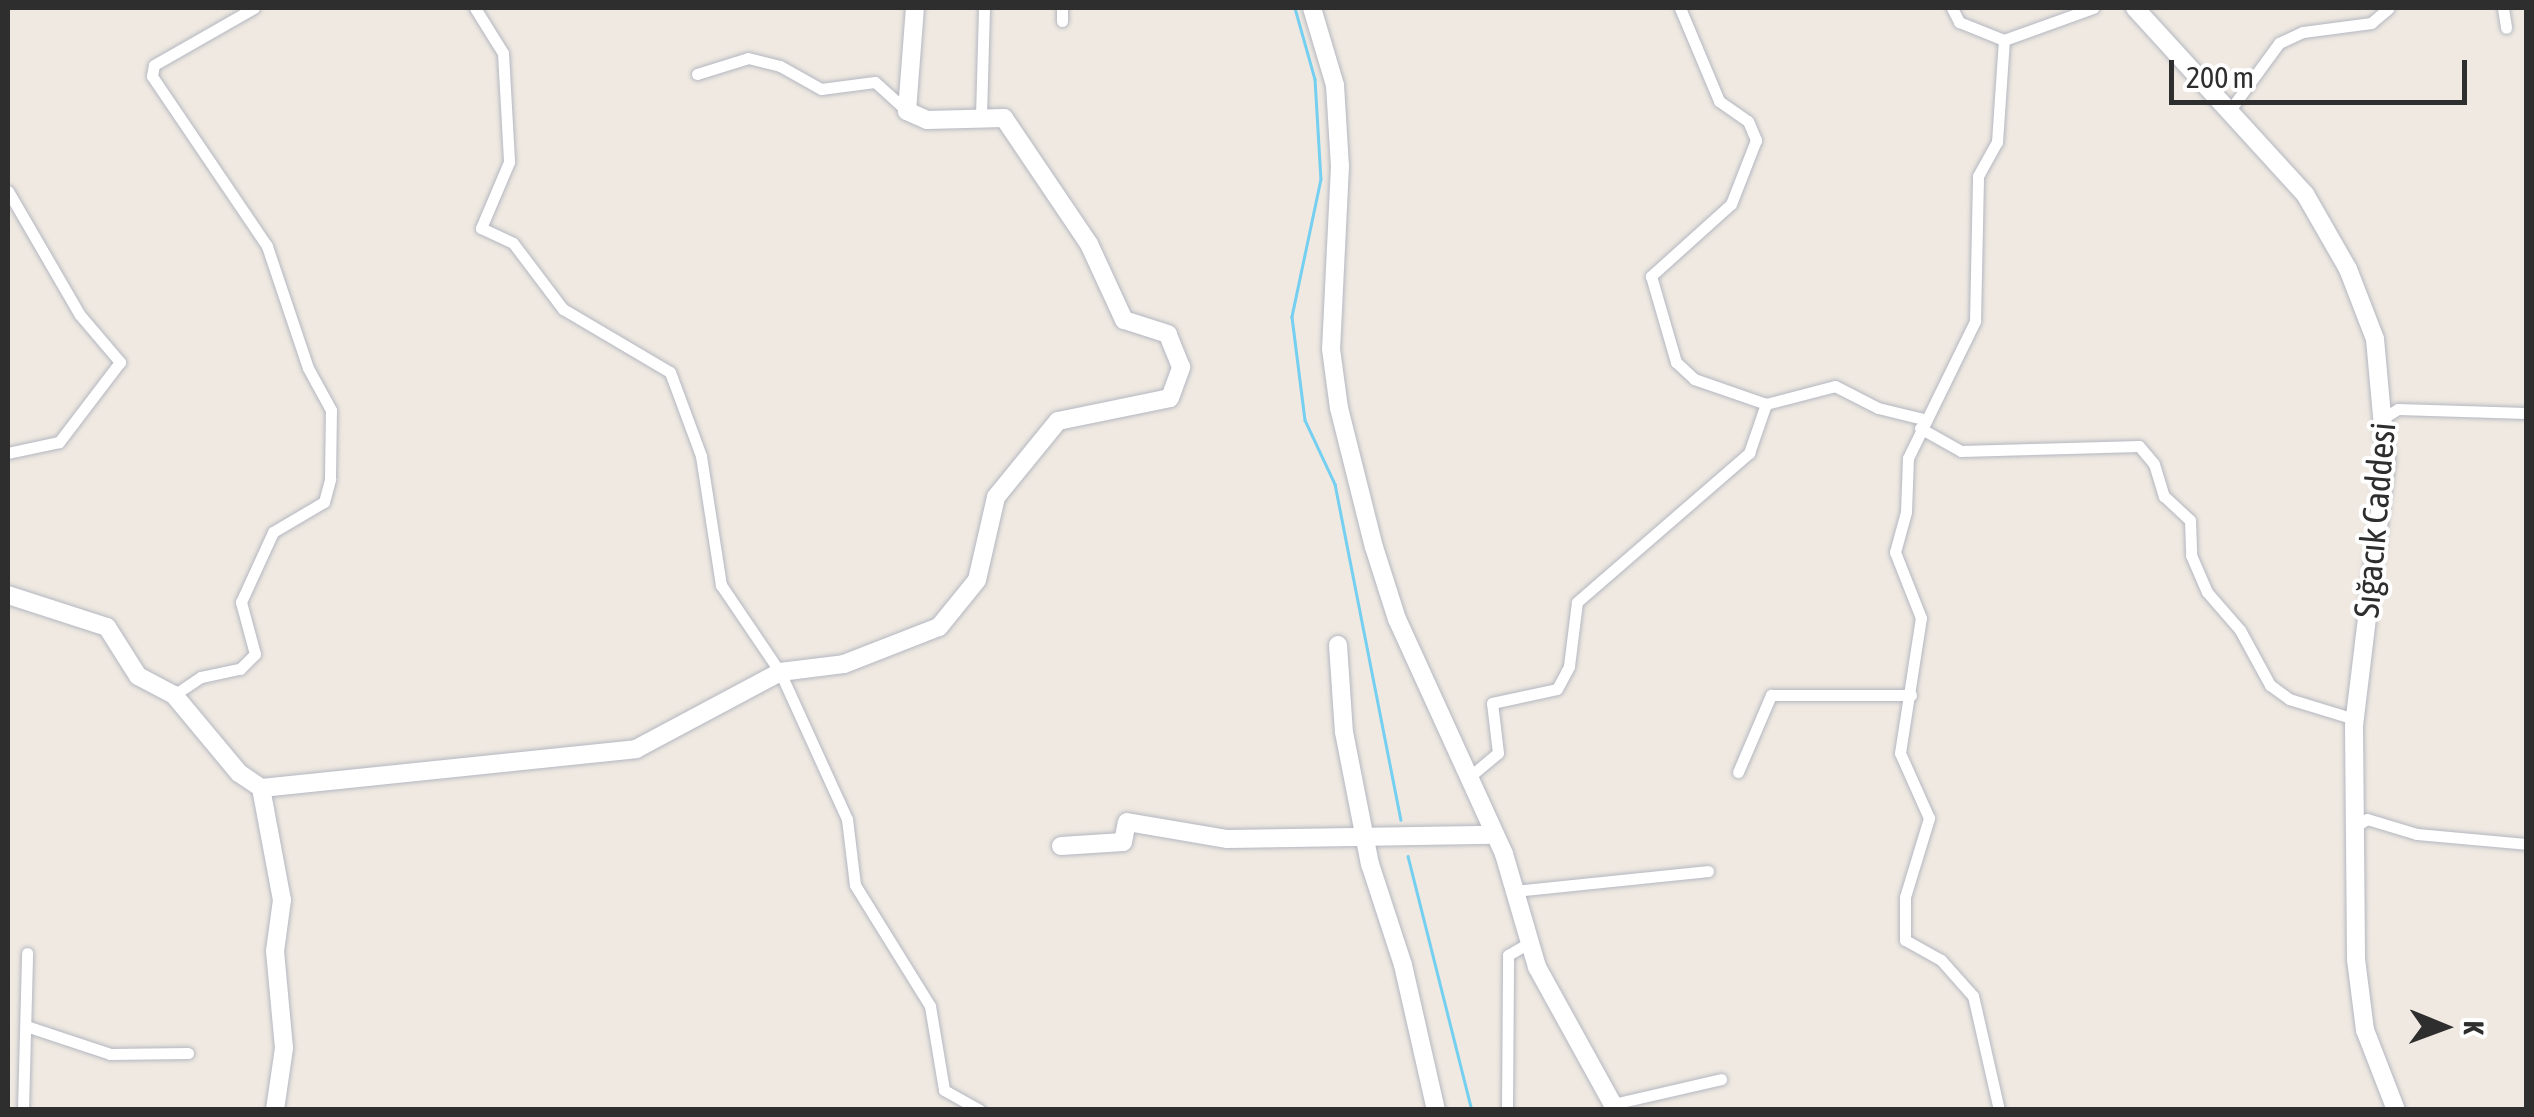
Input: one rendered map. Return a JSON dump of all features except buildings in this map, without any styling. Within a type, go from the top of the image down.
[{"type":"street","points":[[174,695],[200,677],[240,669],[255,654],[241,602],[273,532],[324,502],[330,479],[330,410],[308,368],[266,246],[152,76],[154,66],[176,50],[254,8]]},
{"type":"street","points":[[475,8],[503,53],[509,162],[482,228],[513,243],[563,309],[670,372],[701,456],[720,584],[780,672],[847,819],[855,885],[930,1006],[944,1090],[980,1110]]},
{"type":"street","points":[[907,111],[914,8]]},
{"type":"street","points":[[981,116],[984,8]]},
{"type":"street","points":[[1062,8],[1062,22]]},
{"type":"street","points":[[1312,8],[1335,85],[1340,166],[1329,316],[1339,408],[1397,619],[1495,835],[1550,996],[1615,1107],[1721,1080]]},
{"type":"street","points":[[1680,8],[1719,101],[1753,130],[1754,157],[1738,193],[1711,227],[1654,269],[1652,297],[1684,373],[1766,404],[1835,386],[1878,408],[1922,423],[1961,451],[2139,446],[2154,464],[2164,496],[2190,520],[2190,555],[2207,592],[2240,630],[2270,685],[2289,699],[2351,718],[2354,726]]},
{"type":"street","points":[[1952,8],[1959,22],[2004,40],[2093,8]]},
{"type":"street","name":"Sığacık Caddesi","points":[[2135,8],[2305,194],[2348,269],[2375,340],[2385,416],[2382,519],[2354,726],[2355,827],[2363,1018],[2396,1110]]},
{"type":"street","points":[[2348,8],[2348,25]]},
{"type":"street","points":[[2230,110],[2279,43],[2371,23],[2388,8]]},
{"type":"street","points":[[2503,8],[2506,28]]},
{"type":"street","points":[[1998,1110],[1973,996],[1941,960],[1905,940],[1905,898],[1928,818],[1900,753],[1921,618],[1895,552],[1906,512],[1908,458],[1975,321],[1978,176],[1998,142],[2004,40]]},
{"type":"street","points":[[8,595],[107,626],[138,676],[174,695],[238,773],[261,788],[636,749],[780,672],[844,664],[940,627],[978,580],[996,497],[1058,421],[1176,393],[1181,367],[1175,342],[1124,320],[1089,244],[1020,134],[1004,118],[926,120],[907,111],[875,82],[820,89],[780,66],[748,58],[697,74]]},
{"type":"street","points":[[8,191],[80,315],[120,362],[59,442],[8,452]]},
{"type":"street","points":[[1468,778],[1498,752],[1492,703],[1556,689],[1569,666],[1577,602],[1749,454],[1766,404]]},
{"type":"street","points":[[2385,416],[2398,409],[2526,412]]},
{"type":"street","points":[[1338,645],[1344,732],[1366,840],[1436,1110]]},
{"type":"street","points":[[1738,772],[1770,695],[1910,695]]},
{"type":"street","points":[[261,788],[282,900],[276,951],[284,1048],[275,1110]]},
{"type":"street","points":[[2355,827],[2367,819],[2417,834],[2526,844]]},
{"type":"street","points":[[1061,846],[1123,842],[1126,822],[1228,839],[1366,840],[1495,835]]},
{"type":"street","points":[[1515,892],[1708,871]]},
{"type":"street","points":[[1508,1110],[1508,954],[1529,943]]},
{"type":"street","points":[[23,1110],[27,952]]},
{"type":"street","points":[[26,1026],[110,1054],[188,1053]]},
{"type":"waterway","points":[[1295,8],[1315,79],[1321,179],[1292,317],[1305,420],[1335,484],[1401,820]]},
{"type":"waterway","points":[[1408,856],[1472,1110]]}]
